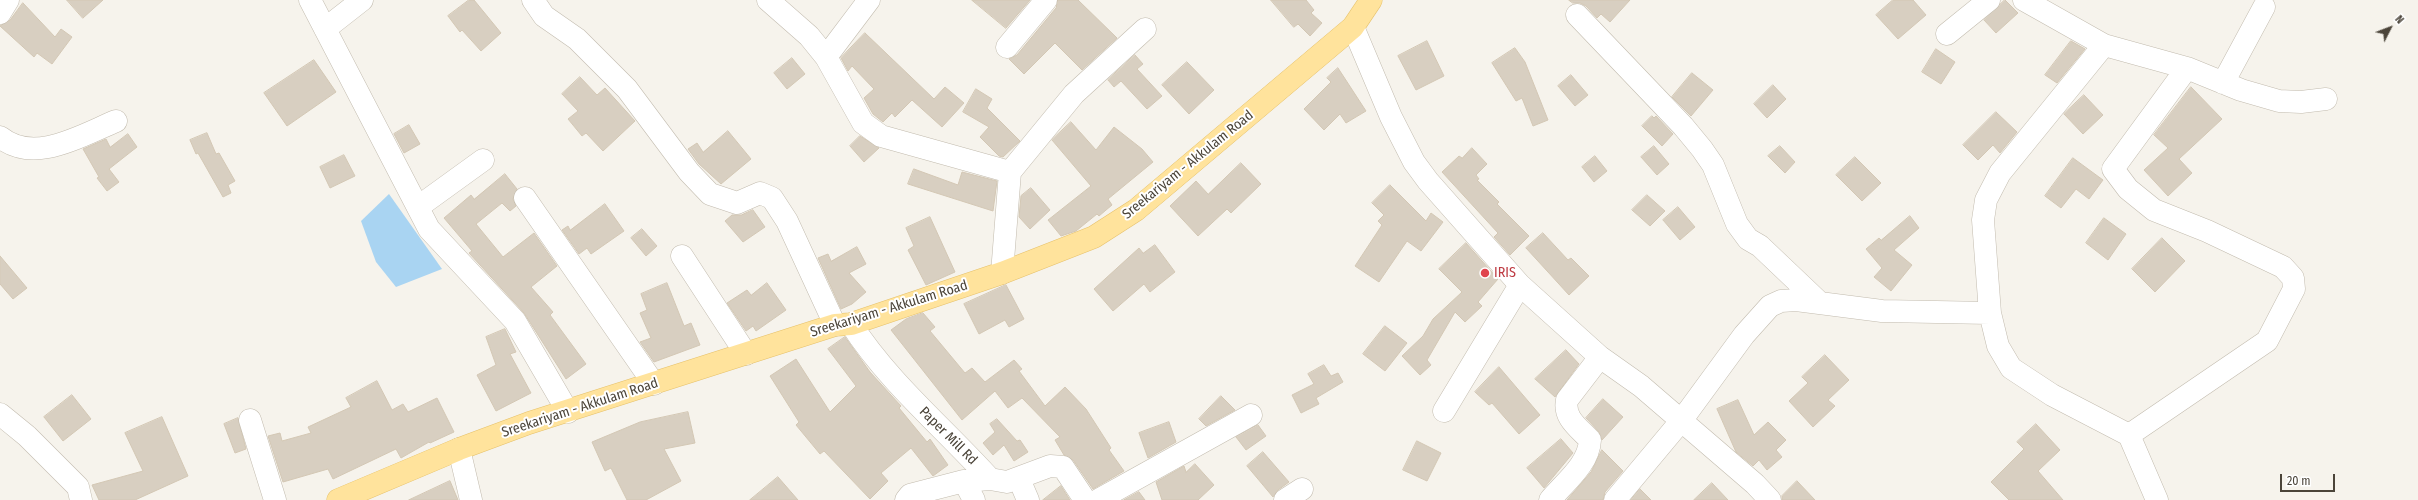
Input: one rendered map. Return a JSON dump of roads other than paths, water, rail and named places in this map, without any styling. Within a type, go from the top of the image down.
[{"type":"main road","name":"Sreekariyam - Akkulam Road","points":[[338,500],[459,449],[529,423],[568,412],[1002,273],[1094,237],[1136,210],[1353,27],[1371,0]]},
{"type":"street","points":[[0,13],[8,0]]},
{"type":"street","points":[[310,0],[429,229],[515,321],[568,412]]},
{"type":"street","points":[[325,29],[362,0]]},
{"type":"street","name":"Paper Mill Rd","points":[[534,0],[544,16],[577,39],[627,89],[689,172],[710,194],[737,203],[760,193],[772,198],[787,221],[843,324],[891,378],[956,441],[990,479],[969,491],[910,495],[906,500]]},
{"type":"street","points":[[826,57],[869,0]]},
{"type":"street","points":[[1007,47],[1046,0]]},
{"type":"street","points":[[1947,34],[1988,0]]},
{"type":"street","points":[[2024,0],[2104,45],[2187,68],[2223,83],[2279,101],[2301,102],[2326,99]]},
{"type":"street","points":[[772,1],[809,36],[826,57],[863,123],[881,136],[1010,172]]},
{"type":"street","points":[[2223,83],[2264,7]]},
{"type":"street","points":[[1577,15],[1683,126],[1702,149],[1713,165],[1737,224],[1748,239],[1760,246],[1820,303]]},
{"type":"street","points":[[1353,27],[1391,117],[1414,162],[1428,181],[1520,285],[1600,357],[1641,386],[1755,484],[1770,500]]},
{"type":"street","points":[[1002,273],[1010,172],[1074,94],[1145,29]]},
{"type":"street","points":[[2104,45],[2000,173],[1986,200],[1983,220],[1990,313],[1998,346],[2011,368],[2052,395],[2129,435],[2149,496]]},
{"type":"street","points":[[2129,435],[2267,341],[2294,289],[2293,278],[2283,267],[2206,230],[2154,210],[2128,189],[2113,168],[2187,68]]},
{"type":"street","points":[[0,138],[14,147],[26,149],[49,148],[116,121]]},
{"type":"street","points":[[418,207],[483,160]]},
{"type":"street","points":[[525,198],[654,384]]},
{"type":"street","points":[[682,256],[746,354]]},
{"type":"street","points":[[1444,411],[1520,285]]},
{"type":"street","points":[[1615,500],[1681,421],[1744,335],[1770,306],[1781,301],[1796,300],[1882,311],[1990,313]]},
{"type":"street","points":[[1550,500],[1585,460],[1590,450],[1590,440],[1569,418],[1565,408],[1567,400],[1600,357]]},
{"type":"street","points":[[0,414],[27,436],[78,487],[81,500]]},
{"type":"street","points":[[1098,500],[1251,415]]},
{"type":"street","points":[[250,420],[276,500]]},
{"type":"street","points":[[459,449],[471,500]]},
{"type":"street","points":[[990,479],[1007,482],[1019,479],[1050,466],[1063,467],[1086,500]]},
{"type":"street","points":[[1019,479],[1028,500]]},
{"type":"water","points":[[389,194],[442,269],[396,287],[376,262],[361,221]]},
{"type":"place","name":"IRIS","points":[[1485,273]]}]
